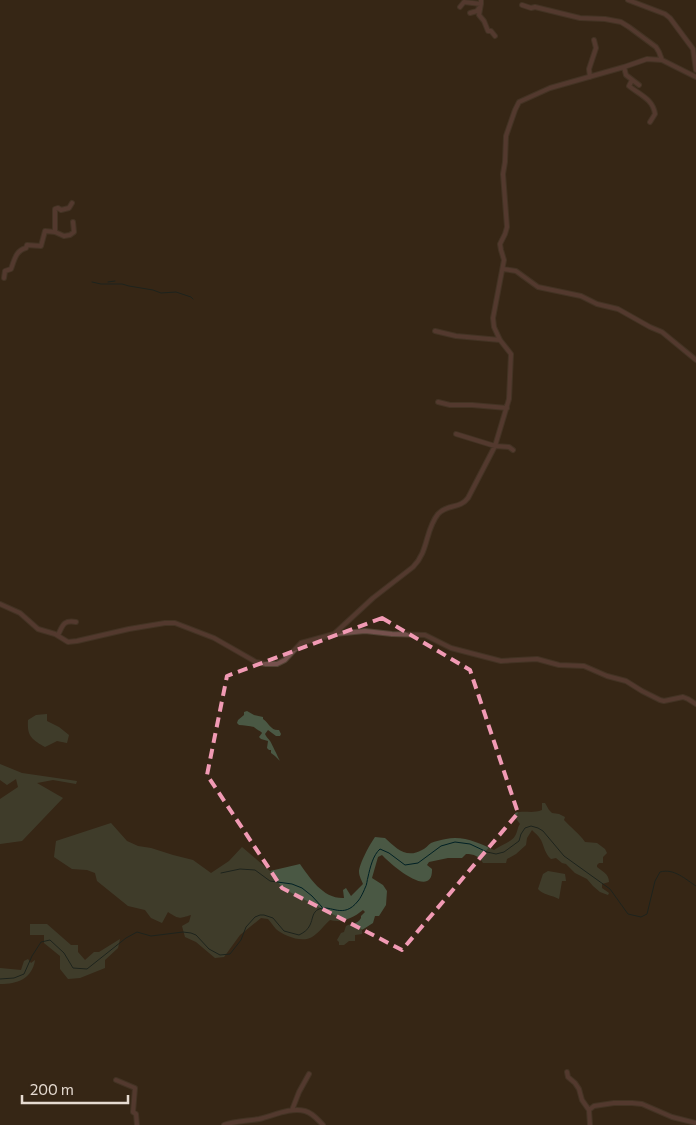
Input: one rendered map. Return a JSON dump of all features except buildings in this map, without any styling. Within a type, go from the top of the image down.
[{"type":"street","points":[[628,0],[665,14],[670,18],[693,49],[696,70]]},
{"type":"street","points":[[460,7],[463,2],[481,3]]},
{"type":"street","points":[[470,13],[477,11],[481,3]]},
{"type":"street","points":[[481,3],[480,17],[488,31],[491,31],[495,36]]},
{"type":"street","points":[[522,5],[580,18],[621,22],[656,47],[662,60]]},
{"type":"street","points":[[590,78],[589,69],[596,48],[594,40]]},
{"type":"street","points":[[334,634],[373,598],[417,563],[423,554],[428,534],[438,514],[448,508],[461,505],[466,501],[495,446],[510,394],[511,354],[500,340],[494,327],[493,318],[503,269],[504,258],[500,244],[507,227],[503,174],[506,136],[517,105],[519,102],[550,88],[590,78],[647,59],[662,60],[696,77]]},
{"type":"street","points":[[624,67],[626,75],[638,85]]},
{"type":"street","points":[[632,80],[629,85],[630,88],[645,97],[653,106],[655,114],[650,122]]},
{"type":"street","points":[[55,232],[55,209],[69,208],[72,203]]},
{"type":"street","points":[[4,278],[5,272],[11,269],[20,250],[26,248],[27,245],[41,246],[44,232],[55,232],[64,236],[70,235],[74,232],[73,222]]},
{"type":"street","points":[[503,269],[516,271],[538,287],[581,296],[597,304],[616,308],[662,332],[696,360]]},
{"type":"street","points":[[435,331],[456,336],[500,340]]},
{"type":"street","points":[[438,402],[450,405],[507,408]]},
{"type":"street","points":[[456,434],[495,446],[509,447],[512,450]]},
{"type":"street","points":[[0,604],[20,613],[38,629],[58,635],[65,641],[72,642],[165,623],[175,624],[214,638],[256,662],[271,665],[285,660],[301,643],[334,634],[366,631],[425,635],[451,648],[501,661],[537,659],[559,665],[584,666],[607,676],[626,681],[660,700],[682,697],[696,704]]},
{"type":"street","points":[[58,635],[65,622],[76,622]]},
{"type":"street","points":[[567,1072],[568,1077],[579,1089],[582,1100],[589,1110],[590,1125]]},
{"type":"street","points":[[292,1110],[309,1074]]},
{"type":"street","points":[[116,1080],[135,1088],[133,1112],[136,1114],[137,1125]]},
{"type":"street","points":[[589,1110],[594,1106],[614,1103],[642,1104],[672,1117],[696,1123]]},
{"type":"street","points":[[224,1125],[292,1110],[307,1111],[314,1116],[318,1123],[323,1125]]},
{"type":"highlighted area","points":[[382,618],[470,670],[518,813],[402,950],[282,888],[207,775],[227,676]]},
{"type":"green space","points":[[247,711],[263,717],[272,728],[279,730],[280,736],[276,736],[268,730],[265,734],[280,761],[267,748],[268,741],[259,737],[261,732],[254,727],[237,723],[244,715],[244,712]]},
{"type":"green space","points":[[47,714],[47,721],[69,735],[67,743],[57,741],[45,747],[31,737],[28,730],[28,720],[36,715]]},
{"type":"green space","points":[[0,764],[22,773],[77,781],[76,784],[53,780],[37,783],[63,798],[22,841],[0,844],[0,799],[18,787],[16,779],[7,785],[0,780]]},
{"type":"green space","points":[[542,803],[545,803],[552,813],[565,817],[564,820],[585,842],[597,843],[605,849],[607,853],[603,857],[603,863],[599,863],[597,867],[608,877],[609,882],[602,884],[602,888],[609,893],[608,895],[600,892],[587,879],[575,873],[566,864],[556,858],[551,859],[540,838],[532,830],[527,838],[526,845],[507,859],[506,863],[483,863],[471,854],[466,854],[462,858],[448,858],[429,862],[427,865],[432,869],[430,878],[426,882],[410,877],[382,855],[378,857],[372,878],[383,885],[387,891],[386,905],[379,916],[375,916],[373,923],[362,930],[362,934],[355,935],[355,941],[349,941],[344,945],[339,945],[337,940],[341,933],[344,932],[346,926],[356,923],[361,918],[365,912],[363,910],[348,919],[330,920],[315,935],[308,939],[293,938],[284,934],[276,929],[268,919],[261,918],[240,935],[224,957],[215,958],[196,942],[185,937],[182,926],[189,922],[191,915],[179,918],[168,912],[162,923],[151,918],[145,910],[128,906],[97,881],[95,873],[87,870],[72,869],[54,857],[56,841],[111,823],[127,841],[138,846],[193,860],[211,873],[229,861],[242,847],[270,871],[300,864],[323,891],[336,897],[344,898],[343,890],[346,888],[351,896],[363,884],[359,875],[359,868],[375,837],[385,838],[406,853],[416,852],[433,842],[452,838],[471,840],[494,850],[515,836],[520,824],[515,817],[515,813],[542,810]]},
{"type":"green space","points":[[548,871],[565,874],[566,881],[562,881],[559,899],[542,893],[538,889],[543,874]]},
{"type":"green space","points":[[30,924],[47,924],[71,945],[78,945],[78,952],[85,960],[94,952],[99,952],[120,939],[118,948],[105,960],[105,968],[80,978],[68,979],[60,969],[60,956],[44,943],[44,935],[30,935]]},
{"type":"green space","points":[[28,959],[31,963],[35,960],[31,972],[27,976],[12,983],[0,984],[0,968],[21,970],[24,961]]},
{"type":"waterway","points":[[108,282],[115,281]]},
{"type":"waterway","points":[[92,282],[122,284],[161,293],[176,292],[193,299]]},
{"type":"waterway","points":[[0,979],[14,978],[24,974],[41,942],[50,940],[64,953],[73,968],[87,969],[126,938],[137,932],[151,936],[183,932],[191,933],[196,935],[209,949],[220,955],[230,954],[241,940],[246,927],[255,917],[260,915],[273,918],[284,931],[299,935],[308,928],[317,910],[328,908],[342,911],[353,907],[362,895],[374,858],[380,849],[405,865],[418,863],[441,846],[455,842],[470,844],[496,854],[504,852],[519,841],[525,828],[531,826],[543,831],[564,856],[610,889],[628,914],[641,917],[647,914],[655,881],[660,872],[675,873],[696,886]]},
{"type":"waterway","points":[[221,873],[240,869],[255,870],[270,881],[292,884],[302,888],[322,907]]}]
